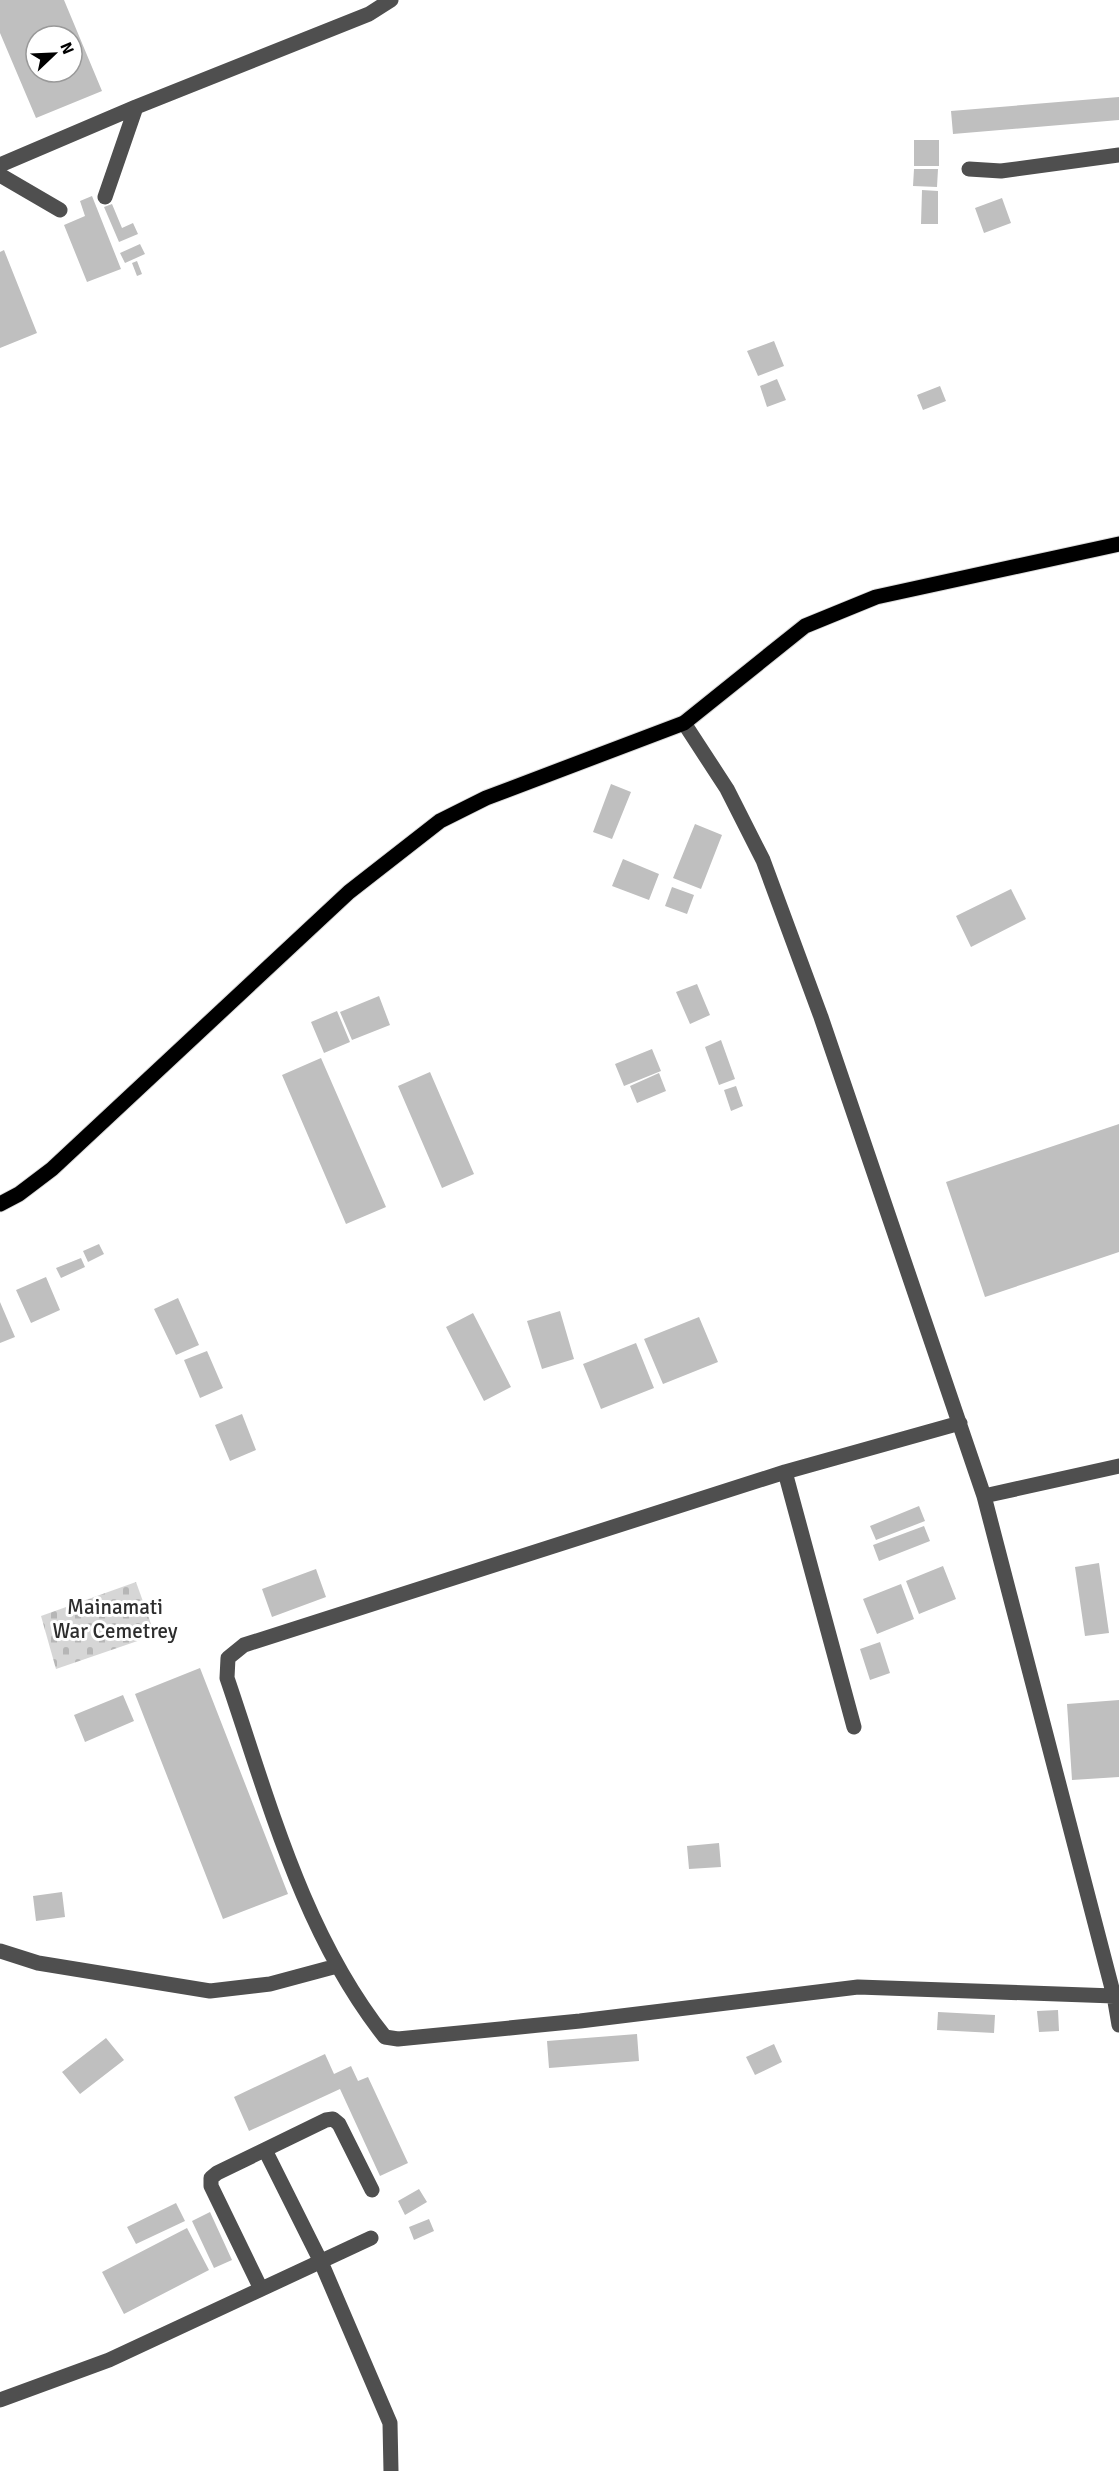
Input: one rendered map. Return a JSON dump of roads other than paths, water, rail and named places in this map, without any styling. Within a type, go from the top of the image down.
[{"type":"main road","points":[[0,1204],[19,1194],[52,1169],[350,892],[440,821],[486,798],[684,723],[805,626],[876,597],[1119,544]]},
{"type":"street","points":[[0,165],[136,107],[369,14],[391,0]]},
{"type":"street","points":[[105,197],[136,107]]},
{"type":"street","points":[[969,169],[1001,171],[1119,156]]},
{"type":"street","points":[[0,175],[60,210]]},
{"type":"street","points":[[684,723],[727,789],[763,860],[821,1017],[960,1423],[984,1496],[1119,2025]]},
{"type":"street","points":[[960,1423],[785,1472],[244,1645],[228,1658],[227,1678],[276,1823],[311,1914],[337,1966],[385,2037],[398,2039],[580,2021],[858,1987],[1113,1996]]},
{"type":"street","points":[[984,1496],[1119,1466]]},
{"type":"street","points":[[785,1472],[854,1727]]},
{"type":"street","points":[[0,1951],[38,1963],[210,1991],[270,1984],[337,1966]]},
{"type":"street","points":[[261,2289],[211,2186],[211,2178],[326,2120],[333,2119],[339,2124],[372,2190]]},
{"type":"street","points":[[265,2150],[321,2262],[390,2423],[391,2471]]},
{"type":"street","points":[[0,2400],[109,2360],[371,2238]]},
{"type":"park label","name":"Mainamati War Cemetrey","points":[[115,1619]]}]
